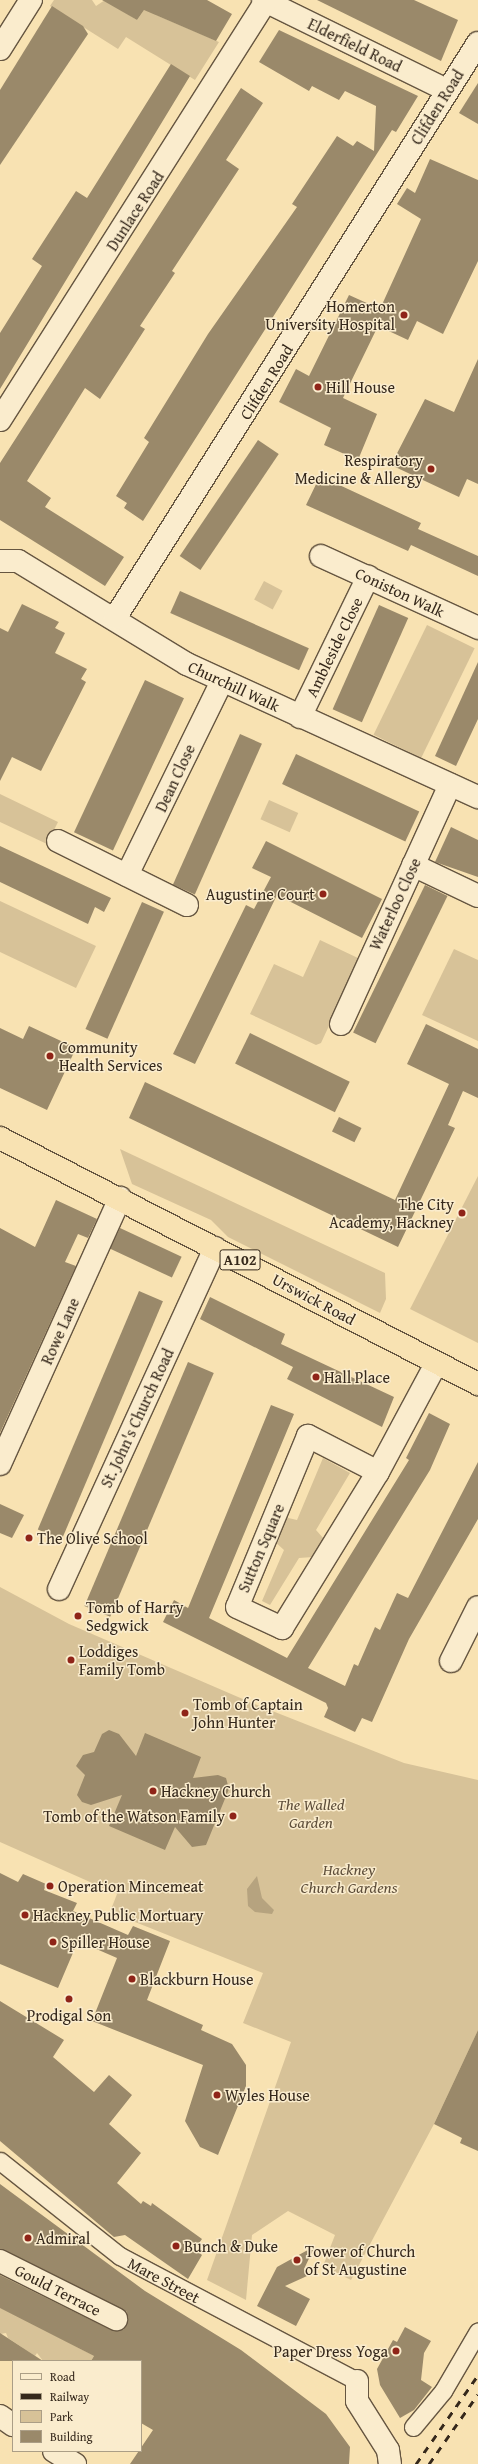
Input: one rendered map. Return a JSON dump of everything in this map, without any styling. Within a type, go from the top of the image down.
[{"type":"highway","name":"Urswick Road","points":[[0,1138],[120,1198],[436,1364],[478,1384]]},
{"type":"street","points":[[0,49],[31,0]]},
{"type":"street","name":"Elderfield Road","points":[[265,0],[447,90]]},
{"type":"street","name":"Dunlace Road","points":[[0,420],[265,0]]},
{"type":"street","name":"Clifden Road","points":[[115,618],[478,43]]},
{"type":"street","name":"Coniston Walk","points":[[321,556],[478,628]]},
{"type":"street","name":"Churchill Walk","points":[[0,561],[18,561],[115,618],[187,664],[300,717],[478,797]]},
{"type":"street","name":"Ambleside Close","points":[[300,717],[368,577]]},
{"type":"street","name":"Dean Close","points":[[127,875],[222,681]]},
{"type":"street","name":"Waterloo Close","points":[[341,1024],[450,785]]},
{"type":"street","points":[[58,841],[187,905]]},
{"type":"street","points":[[413,865],[478,896]]},
{"type":"street","name":"Rowe Lane","points":[[0,1464],[120,1198]]},
{"type":"street","name":"St. John's Church Road","points":[[60,1589],[215,1248]]},
{"type":"street","name":"Sutton Square","points":[[378,1472],[308,1436],[237,1606],[282,1628],[378,1472],[436,1364]]},
{"type":"street","points":[[451,1661],[478,1607]]},
{"type":"street","name":"Mare Street","points":[[0,2161],[120,2256],[350,2377],[357,2401],[388,2450],[390,2464]]},
{"type":"street","name":"Gould Terrace","points":[[0,2261],[116,2319]]},
{"type":"street","points":[[413,2426],[443,2391],[478,2331]]},
{"type":"street","points":[[0,2416],[12,2423]]},
{"type":"street","points":[[56,2452],[75,2464]]},
{"type":"green space","points":[[54,0],[92,0],[96,6],[105,0],[137,20],[148,4],[156,15],[219,42],[195,80],[126,37],[118,49],[50,6]]},
{"type":"green space","points":[[264,581],[283,591],[273,609],[254,600]]},
{"type":"green space","points":[[427,625],[475,648],[421,758],[374,735]]},
{"type":"green space","points":[[0,794],[58,822],[47,844],[0,822]]},
{"type":"green space","points":[[269,800],[298,813],[290,832],[260,819]]},
{"type":"green space","points":[[0,901],[96,946],[76,988],[0,952]]},
{"type":"green space","points":[[320,940],[360,959],[321,1043],[316,1045],[250,1014],[274,964],[303,977]]},
{"type":"green space","points":[[454,949],[478,960],[478,1041],[422,1015]]},
{"type":"green space","points":[[120,1149],[385,1273],[386,1299],[380,1313],[228,1237],[211,1220],[132,1184]]},
{"type":"green space","name":"The City Academy, Hackney","points":[[478,1176],[478,1343],[410,1309]]},
{"type":"green space","points":[[323,1458],[350,1473],[316,1530],[324,1539],[313,1557],[299,1558],[270,1605],[262,1601],[284,1550],[273,1540],[284,1517],[297,1520]]},
{"type":"green space","name":"Hackney Church Gardens","points":[[0,1587],[69,1624],[252,1703],[404,1763],[478,1780],[478,2030],[434,2124],[351,2280],[323,2266],[335,2235],[288,2211],[252,2235],[246,2300],[207,2280],[291,2042],[243,2023],[263,1973],[110,1912],[117,1894],[0,1842]]},
{"type":"green space","points":[[0,2306],[94,2356],[92,2360],[42,2360],[37,2353],[35,2356],[8,2338],[6,2333],[0,2334]]},
{"type":"shaded area","points":[[257,1876],[262,1898],[274,1910],[272,1914],[255,1912],[248,1906],[247,1889]]},
{"type":"building","points":[[102,0],[207,0],[232,14],[216,41],[144,10],[137,20]]},
{"type":"building","points":[[317,0],[414,0],[458,20],[441,61]]},
{"type":"building","points":[[52,6],[83,26],[88,34],[0,165],[0,90]]},
{"type":"building","points":[[279,30],[418,96],[396,132],[392,130],[143,521],[124,508],[127,503],[116,496],[149,442],[144,438],[208,334],[297,207],[292,204],[337,136],[353,146],[357,141],[374,151],[376,106],[345,91],[339,100],[312,86],[309,91],[259,62]]},
{"type":"building","points":[[171,64],[190,76],[0,389],[0,333],[42,266],[32,259],[76,191],[87,198]]},
{"type":"building","points":[[478,83],[478,124],[459,113]]},
{"type":"building","points":[[241,88],[263,103],[226,160],[239,169],[172,271],[175,273],[140,326],[145,329],[100,399],[85,388],[27,481],[51,498],[45,507],[124,557],[105,586],[0,520],[0,463]]},
{"type":"building","points":[[430,159],[478,180],[478,261],[443,334],[417,321],[408,340],[378,326],[343,398],[377,414],[358,460],[324,445],[331,428],[279,402],[296,369],[309,376],[349,295],[380,309],[421,219],[397,204],[407,188],[415,193]]},
{"type":"building","points":[[478,359],[478,484],[467,479],[459,497],[391,465],[425,399],[454,412]]},
{"type":"building","points":[[258,440],[279,454],[200,570],[180,556]]},
{"type":"building","points":[[320,476],[421,523],[418,529],[478,556],[478,576],[411,545],[408,551],[306,505]]},
{"type":"building","points":[[180,591],[309,648],[299,670],[170,613]]},
{"type":"building","points":[[22,604],[59,622],[55,628],[65,633],[55,653],[87,669],[81,679],[86,682],[41,771],[12,757],[0,781],[0,628],[8,632]]},
{"type":"building","points":[[379,605],[408,618],[362,722],[333,709]]},
{"type":"building","points":[[478,662],[478,719],[456,766],[435,756]]},
{"type":"building","points":[[145,680],[184,698],[113,850],[74,832]]},
{"type":"building","points":[[240,734],[262,744],[195,894],[173,885]]},
{"type":"building","points":[[296,754],[419,811],[405,841],[282,784]]},
{"type":"building","points":[[451,827],[478,840],[478,877],[435,862]]},
{"type":"building","points":[[266,841],[382,899],[362,938],[277,895],[195,1064],[173,1054],[246,905],[254,909],[271,877],[252,868]]},
{"type":"building","points":[[0,846],[111,898],[104,912],[95,907],[88,924],[0,882]]},
{"type":"building","points":[[425,885],[447,896],[376,1043],[353,1032]]},
{"type":"building","points":[[142,902],[164,912],[107,1039],[85,1029]]},
{"type":"building","points":[[426,1024],[478,1049],[478,1098],[463,1091],[448,1125],[455,1128],[398,1247],[129,1118],[145,1082],[395,1200],[449,1084],[407,1064]]},
{"type":"building","points":[[29,1026],[76,1048],[47,1110],[0,1088],[0,1028],[23,1039]]},
{"type":"building","points":[[250,1033],[350,1082],[335,1112],[235,1064]]},
{"type":"building","points":[[339,1117],[361,1128],[354,1142],[332,1131]]},
{"type":"building","points":[[56,1200],[97,1219],[88,1238],[78,1234],[65,1262],[76,1266],[0,1433],[0,1228],[35,1247]]},
{"type":"building","points":[[120,1228],[182,1257],[172,1278],[110,1249]]},
{"type":"building","points":[[139,1291],[163,1301],[62,1540],[38,1529]]},
{"type":"building","points":[[210,1297],[285,1334],[281,1344],[394,1397],[382,1427],[287,1379],[293,1367],[200,1319]]},
{"type":"building","points":[[188,1362],[214,1373],[110,1617],[84,1606]]},
{"type":"building","points":[[271,1405],[294,1414],[209,1618],[287,1658],[409,1460],[406,1458],[429,1413],[450,1424],[430,1470],[308,1668],[345,1686],[354,1664],[358,1666],[375,1627],[380,1630],[397,1593],[408,1598],[478,1462],[478,1519],[409,1639],[372,1722],[362,1718],[355,1732],[324,1717],[328,1708],[326,1703],[163,1622],[174,1600],[188,1608]]},
{"type":"building","points":[[0,1504],[24,1515],[12,1538],[0,1533]]},
{"type":"building","name":"Hackney Church","points":[[109,1730],[119,1734],[136,1756],[145,1733],[201,1757],[193,1778],[218,1775],[226,1778],[229,1789],[206,1845],[192,1847],[175,1827],[165,1850],[109,1826],[122,1795],[91,1805],[82,1802],[77,1795],[85,1775],[76,1766],[83,1755],[94,1752],[102,1734]]},
{"type":"building","points":[[0,1873],[18,1882],[23,1874],[46,1884],[44,1890],[77,1903],[73,1911],[128,1935],[133,1926],[170,1941],[147,2000],[203,2025],[201,2030],[232,2044],[246,2065],[246,2086],[218,2155],[200,2147],[185,2121],[203,2065],[92,2021],[117,1958],[78,1941],[58,1988],[0,1964]]},
{"type":"building","points":[[0,2001],[64,2040],[53,2057],[94,2092],[109,2075],[132,2095],[109,2124],[141,2153],[117,2183],[141,2204],[143,2201],[151,2206],[152,2203],[202,2239],[195,2249],[202,2255],[188,2279],[125,2235],[114,2237],[0,2141]]},
{"type":"building","points":[[478,2030],[478,2151],[460,2143],[462,2138],[434,2124]]},
{"type":"building","points":[[0,2184],[145,2291],[241,2350],[326,2414],[350,2447],[349,2464],[130,2464],[138,2452],[142,2452],[142,2446],[153,2430],[142,2424],[142,2360],[92,2360],[94,2356],[0,2308],[0,2275],[111,2330],[123,2330],[127,2325],[127,2312],[0,2249]]},
{"type":"building","points":[[315,2246],[304,2269],[307,2276],[285,2286],[310,2299],[296,2326],[257,2306],[277,2267]]},
{"type":"building","points":[[405,2327],[431,2341],[424,2353],[421,2380],[432,2387],[414,2410],[400,2418],[380,2385],[377,2369],[393,2340],[397,2342]]},
{"type":"building","points":[[0,2333],[41,2360],[12,2360],[0,2361]]},
{"type":"railway","points":[[416,2464],[478,2375]]},
{"type":"railway","points":[[429,2464],[478,2394]]},
{"type":"place","name":"Homerton University Hospital","points":[[404,315]]},
{"type":"place","name":"Hill House","points":[[318,387]]},
{"type":"place","name":"Respiratory Medicine & Allergy","points":[[431,469]]},
{"type":"place","name":"Augustine Court","points":[[323,894]]},
{"type":"place","name":"Community Health Services","points":[[50,1056]]},
{"type":"place","name":"The City Academy, Hackney","points":[[462,1213]]},
{"type":"place","name":"Hall Place","points":[[316,1377]]},
{"type":"place","name":"The Olive School","points":[[29,1538]]},
{"type":"place","name":"Tomb of Harry Sedgwick","points":[[78,1616]]},
{"type":"place","name":"Loddiges Family Tomb","points":[[71,1660]]},
{"type":"place","name":"Tomb of Captain John Hunter","points":[[185,1713]]},
{"type":"place","name":"Hackney Church","points":[[153,1791]]},
{"type":"place","name":"Tomb of the Watson Family","points":[[233,1816]]},
{"type":"place","name":"Operation Mincemeat","points":[[50,1886]]},
{"type":"place","name":"Hackney Public Mortuary","points":[[25,1915]]},
{"type":"place","name":"Spiller House","points":[[53,1942]]},
{"type":"place","name":"Blackburn House","points":[[132,1979]]},
{"type":"place","name":"Prodigal Son","points":[[69,1999]]},
{"type":"place","name":"Wyles House","points":[[217,2095]]},
{"type":"place","name":"Admiral","points":[[28,2238]]},
{"type":"place","name":"Bunch & Duke","points":[[176,2246]]},
{"type":"place","name":"Tower of Church of St Augustine","points":[[297,2260]]},
{"type":"place","name":"Paper Dress Yoga","points":[[396,2351]]},
{"type":"park label","name":"The Walled Garden","points":[[311,1813]]}]
